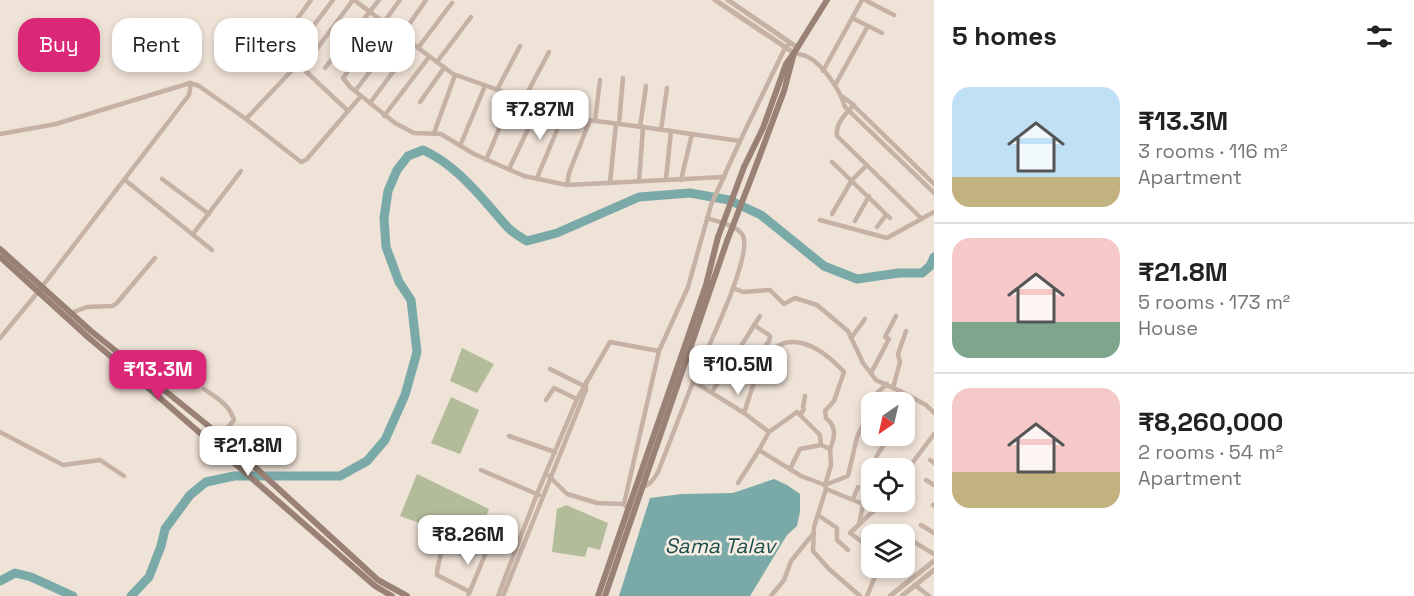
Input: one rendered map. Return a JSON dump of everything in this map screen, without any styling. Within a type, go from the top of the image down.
[{"type":"main road","points":[[598,596],[626,506],[706,285],[718,237],[744,167],[763,128],[786,64],[827,0]]},
{"type":"main road","points":[[605,596],[727,241],[784,90],[796,50]]},
{"type":"main road","points":[[0,249],[40,290],[90,335],[110,346],[221,436],[378,580],[407,596]]},
{"type":"main road","points":[[0,257],[71,314],[105,353],[384,594],[392,596]]},
{"type":"main road","points":[[306,526],[312,520]]},
{"type":"street","points":[[298,18],[311,0]]},
{"type":"street","points":[[318,20],[333,0]]},
{"type":"street","points":[[318,47],[354,0],[377,18]]},
{"type":"street","points":[[326,68],[378,0]]},
{"type":"street","points":[[387,18],[400,0]]},
{"type":"street","points":[[413,18],[426,0]]},
{"type":"street","points":[[715,0],[788,46],[810,57],[834,85],[848,111],[934,193]]},
{"type":"street","points":[[728,0],[788,46]]},
{"type":"street","points":[[823,71],[864,0],[894,15]]},
{"type":"street","points":[[370,103],[452,3]]},
{"type":"street","points":[[437,62],[471,17]]},
{"type":"street","points":[[852,18],[882,33]]},
{"type":"street","points":[[834,85],[868,26]]},
{"type":"street","points":[[497,90],[520,46]]},
{"type":"street","points":[[546,473],[567,494],[597,503],[626,506],[659,351],[688,287],[711,205],[788,46]]},
{"type":"street","points":[[416,47],[455,75],[580,119],[740,141]]},
{"type":"street","points":[[524,99],[549,52]]},
{"type":"street","points":[[384,116],[429,57]]},
{"type":"street","points":[[246,119],[298,64],[348,111]]},
{"type":"street","points":[[420,102],[444,68]]},
{"type":"street","points":[[347,72],[343,78],[355,91],[384,116],[414,133],[441,134],[486,160],[537,178],[567,185],[666,179],[723,179]]},
{"type":"street","points":[[355,91],[370,72]]},
{"type":"street","points":[[434,133],[455,75]]},
{"type":"street","points":[[610,182],[623,78]]},
{"type":"street","points":[[567,185],[569,173],[593,121],[600,80]]},
{"type":"street","points":[[0,134],[56,124],[191,83],[199,86],[246,119],[301,162],[306,160],[361,96]]},
{"type":"street","points":[[0,338],[40,290],[189,96],[191,83]]},
{"type":"street","points":[[460,146],[484,86]]},
{"type":"street","points":[[639,181],[646,86]]},
{"type":"street","points":[[661,130],[667,88]]},
{"type":"street","points":[[486,160],[513,96]]},
{"type":"street","points":[[843,98],[854,105],[934,184]]},
{"type":"street","points":[[509,169],[540,104]]},
{"type":"street","points":[[854,105],[844,115],[836,134],[922,219]]},
{"type":"street","points":[[537,178],[564,113]]},
{"type":"street","points":[[666,179],[671,131]]},
{"type":"street","points":[[681,180],[692,134]]},
{"type":"street","points":[[832,162],[888,217],[877,227]]},
{"type":"street","points":[[832,214],[852,180],[867,165]]},
{"type":"street","points":[[910,170],[914,165]]},
{"type":"street","points":[[193,234],[241,171]]},
{"type":"street","points":[[162,179],[208,213]]},
{"type":"street","points":[[125,180],[212,250]]},
{"type":"street","points":[[855,221],[869,196]]},
{"type":"street","points":[[820,220],[886,238],[934,212]]},
{"type":"street","points":[[642,487],[647,486],[658,472],[693,381],[733,288],[744,249],[744,238],[736,229],[707,218]]},
{"type":"street","points":[[71,314],[87,307],[116,304],[155,258]]},
{"type":"street","points":[[733,288],[743,292],[770,291],[784,304],[795,298],[817,305],[848,331],[863,363],[876,380],[926,405],[934,413]]},
{"type":"street","points":[[712,392],[760,316]]},
{"type":"street","points":[[871,373],[890,339],[885,337],[897,316]]},
{"type":"street","points":[[851,338],[866,319]]},
{"type":"street","points":[[726,372],[742,381],[769,341],[769,335],[754,325]]},
{"type":"street","points":[[893,388],[900,362],[898,354],[906,331]]},
{"type":"street","points":[[744,414],[760,364],[779,346],[793,341],[808,344],[823,352],[844,372],[834,401],[825,411],[835,435],[830,449],[831,465],[813,534],[813,551],[829,569],[860,596]]},
{"type":"street","points":[[503,596],[537,494],[577,399],[610,342],[659,351]]},
{"type":"street","points":[[550,369],[585,384]]},
{"type":"street","points":[[693,381],[769,432]]},
{"type":"street","points":[[521,543],[543,497],[586,390],[585,384]]},
{"type":"street","points":[[878,392],[887,384]]},
{"type":"street","points":[[546,400],[554,388],[577,399]]},
{"type":"street","points":[[204,389],[231,411],[234,420],[221,436]]},
{"type":"street","points":[[800,415],[804,409],[805,396]]},
{"type":"street","points":[[738,483],[769,432],[797,412],[820,435],[821,445]]},
{"type":"street","points":[[826,487],[848,476],[861,428]]},
{"type":"street","points":[[0,432],[63,465],[100,460],[124,476]]},
{"type":"street","points":[[915,459],[934,434]]},
{"type":"street","points":[[508,436],[555,452]]},
{"type":"street","points":[[790,470],[798,450],[821,445],[830,449]]},
{"type":"street","points":[[759,450],[790,470],[861,503]]},
{"type":"street","points":[[481,470],[543,497]]},
{"type":"street","points":[[926,480],[934,485]]},
{"type":"street","points":[[853,499],[858,487]]},
{"type":"street","points":[[859,524],[861,512]]},
{"type":"street","points":[[861,541],[850,533],[872,512]]},
{"type":"street","points":[[818,515],[837,528],[837,540],[848,550]]},
{"type":"street","points":[[921,525],[934,533]]},
{"type":"street","points":[[771,596],[784,580],[791,561],[813,534]]},
{"type":"street","points":[[915,543],[934,554]]},
{"type":"street","points":[[443,545],[437,575],[469,594],[489,545]]},
{"type":"street","points":[[890,596],[934,561]]},
{"type":"street","points":[[905,595],[934,570]]},
{"type":"street","points":[[498,596],[510,572]]},
{"type":"street","points":[[867,596],[874,578]]},
{"type":"street","points":[[915,585],[929,596]]},
{"type":"green space","points":[[462,348],[494,364],[477,393],[450,381]]},
{"type":"green space","points":[[451,397],[479,410],[460,454],[431,443]]},
{"type":"green space","points":[[417,474],[489,509],[475,543],[435,523],[433,528],[400,516]]},
{"type":"green space","points":[[566,505],[608,523],[600,550],[588,547],[585,557],[552,552],[557,509]]},
{"type":"water","name":"Sama Talav","points":[[774,479],[800,494],[800,512],[797,526],[787,535],[750,596],[619,596],[650,498],[682,494],[733,493]]},
{"type":"waterway","points":[[131,596],[149,577],[165,529],[190,495],[206,482],[234,476],[340,476],[367,461],[385,440],[405,395],[417,352],[411,300],[399,282],[386,247],[384,218],[388,191],[397,170],[408,156],[423,150],[442,161],[468,182],[510,229],[527,241],[557,233],[639,197],[690,193],[729,200],[761,215],[824,266],[857,279],[899,273],[922,273],[930,266],[934,257]]},
{"type":"waterway","points":[[0,581],[15,573],[31,577],[73,596]]}]
